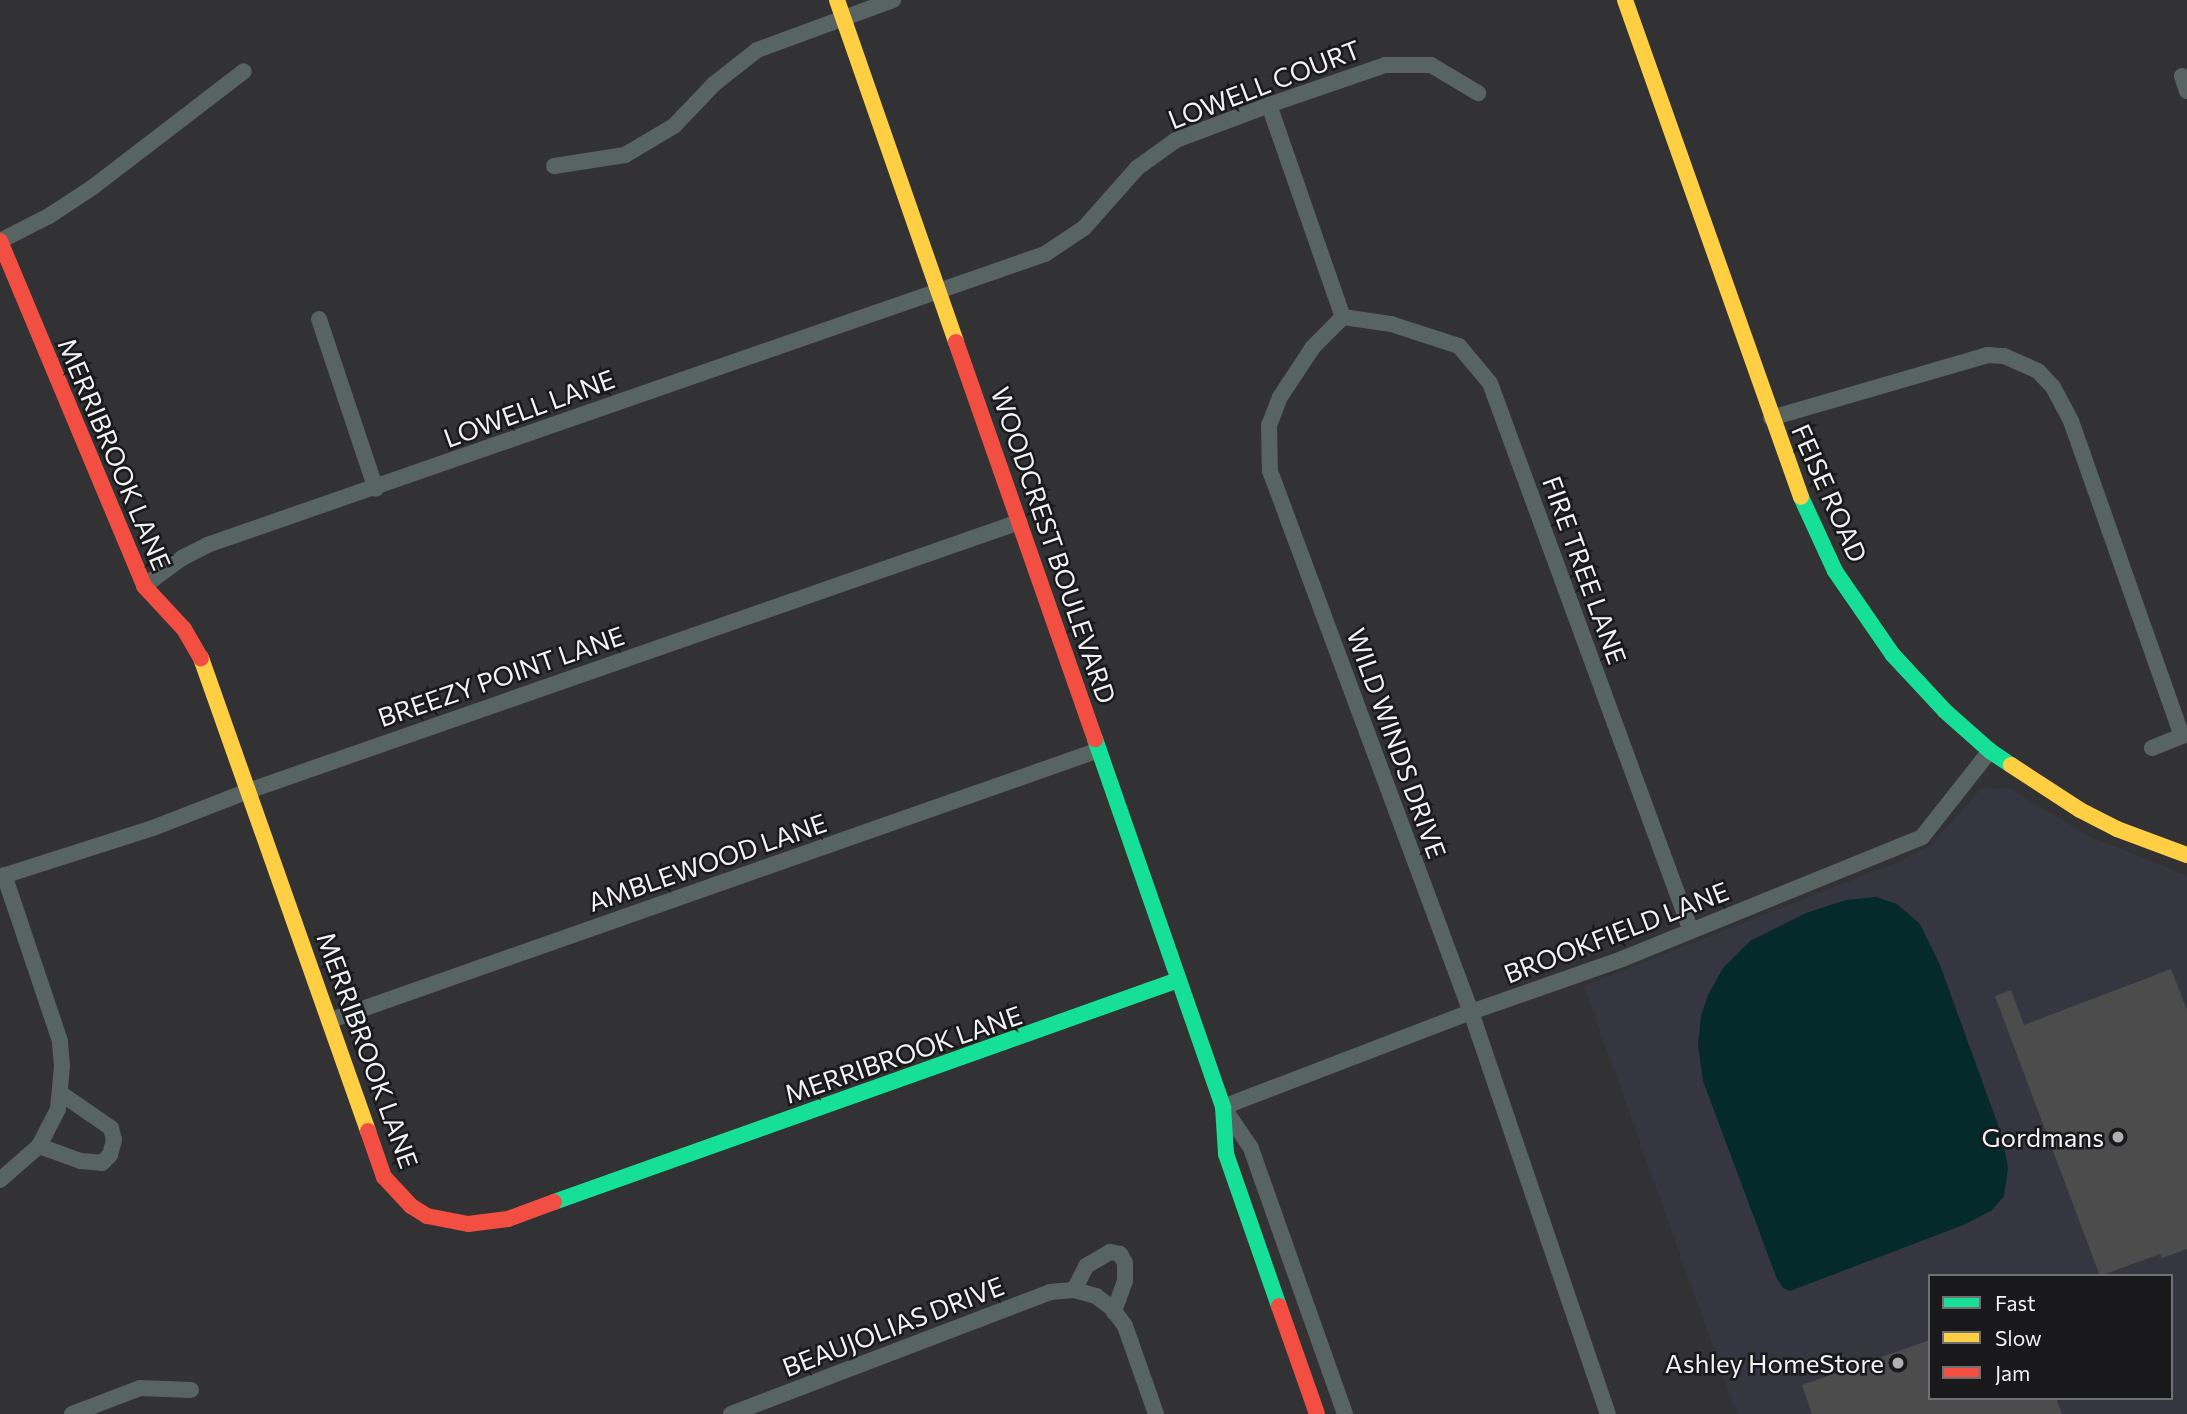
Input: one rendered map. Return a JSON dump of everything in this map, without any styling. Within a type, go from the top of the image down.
[{"type":"street","name":"WOODCREST BOULEVARD","points":[[837,0],[1223,1107],[1251,1148],[1345,1414]]},
{"type":"street","points":[[554,166],[625,155],[674,126],[714,84],[757,50],[894,0]]},
{"type":"street","name":"FEISE ROAD","points":[[1625,0],[1793,481],[1835,571],[1865,617],[1893,655],[1936,702],[1990,751],[2080,810],[2118,829],[2187,855]]},
{"type":"street","name":"LOWELL COURT","points":[[939,291],[1045,254],[1084,228],[1137,168],[1176,140],[1269,105],[1385,65],[1432,65],[1478,93]]},
{"type":"street","points":[[1,241],[49,216],[93,187],[244,71]]},
{"type":"street","points":[[1269,105],[1343,317]]},
{"type":"street","name":"MERRIBROOK LANE","points":[[1,241],[37,337],[144,586],[184,629],[200,656],[331,1020],[384,1177],[411,1206],[427,1216],[468,1224],[509,1219],[1178,980]]},
{"type":"street","name":"LOWELL LANE","points":[[144,586],[207,545],[376,489],[939,291]]},
{"type":"street","name":"FIRE TREE LANE","points":[[1343,317],[1391,324],[1459,346],[1490,383],[1691,931]]},
{"type":"street","name":"WILD WINDS DRIVE","points":[[1343,317],[1313,347],[1280,397],[1269,425],[1270,471],[1471,1012],[1608,1414]]},
{"type":"street","points":[[319,319],[376,489]]},
{"type":"street","points":[[1771,418],[1980,356],[2004,356],[2039,371],[2053,387],[2071,421],[2185,735],[2152,748]]},
{"type":"street","name":"BREEZY POINT LANE","points":[[2,876],[153,828],[248,791],[1018,522]]},
{"type":"street","name":"AMBLEWOOD LANE","points":[[331,1020],[1099,750]]},
{"type":"street","name":"BROOKFIELD LANE","points":[[1223,1107],[1691,931],[1922,837],[1990,751]]},
{"type":"street","points":[[0,1180],[38,1146],[58,1109],[60,1093],[60,1041],[2,876]]},
{"type":"street","points":[[38,1146],[81,1161],[102,1163],[110,1155],[114,1140],[111,1128],[60,1093]]},
{"type":"street","name":"WOODCREST BOULEVARD","points":[[1223,1107],[1226,1154],[1317,1414]]},
{"type":"street","points":[[1114,1312],[1125,1281],[1125,1263],[1120,1254],[1110,1252],[1086,1266],[1074,1290],[1096,1296],[1125,1326],[1156,1414]]},
{"type":"street","name":"BEAUJOLIAS DRIVE","points":[[731,1414],[1050,1292],[1074,1290]]},
{"type":"street","points":[[72,1414],[139,1388],[191,1390]]},
{"type":"shaded area","points":[[2010,789],[2089,836],[2187,876],[2187,1414],[1737,1414],[1584,986],[1895,863],[1932,844],[1980,790]]},
{"type":"water","points":[[1876,897],[1897,904],[1920,924],[1940,965],[2002,1136],[2008,1168],[2004,1196],[1992,1210],[1966,1224],[1790,1291],[1783,1288],[1777,1279],[1703,1081],[1698,1045],[1701,1016],[1708,995],[1723,968],[1750,941],[1806,913],[1846,900]]},
{"type":"building","name":"Gordmans","points":[[2171,969],[2187,1010],[2187,1249],[2162,1258],[2160,1254],[2099,1274],[1995,996],[2011,990],[2024,1025]]},
{"type":"building","name":"Ashley HomeStore","points":[[1928,1341],[1928,1400],[2057,1400],[2062,1414],[1812,1414],[1802,1385]]},
{"type":"traffic: fast","points":[[1801,497],[1835,571],[1893,655],[1945,711],[1990,751],[2011,765]]},
{"type":"traffic: fast","points":[[1095,739],[1223,1107],[1226,1154],[1279,1306]]},
{"type":"traffic: fast","points":[[554,1202],[1178,980]]},
{"type":"traffic: slow","points":[[837,0],[956,342]]},
{"type":"traffic: slow","points":[[1625,0],[1801,497]]},
{"type":"traffic: slow","points":[[201,658],[368,1131]]},
{"type":"traffic: slow","points":[[2011,765],[2080,810],[2117,829],[2187,855]]},
{"type":"traffic: jam","points":[[0,241],[144,586],[184,629],[201,658]]},
{"type":"traffic: jam","points":[[956,342],[1095,739]]},
{"type":"traffic: jam","points":[[368,1131],[384,1177],[411,1206],[427,1216],[468,1224],[508,1219],[554,1202]]},
{"type":"traffic: jam","points":[[1279,1306],[1317,1414]]},
{"type":"place","name":"Gordmans","points":[[2118,1137]]},
{"type":"place","name":"Ashley HomeStore","points":[[1898,1363]]}]
